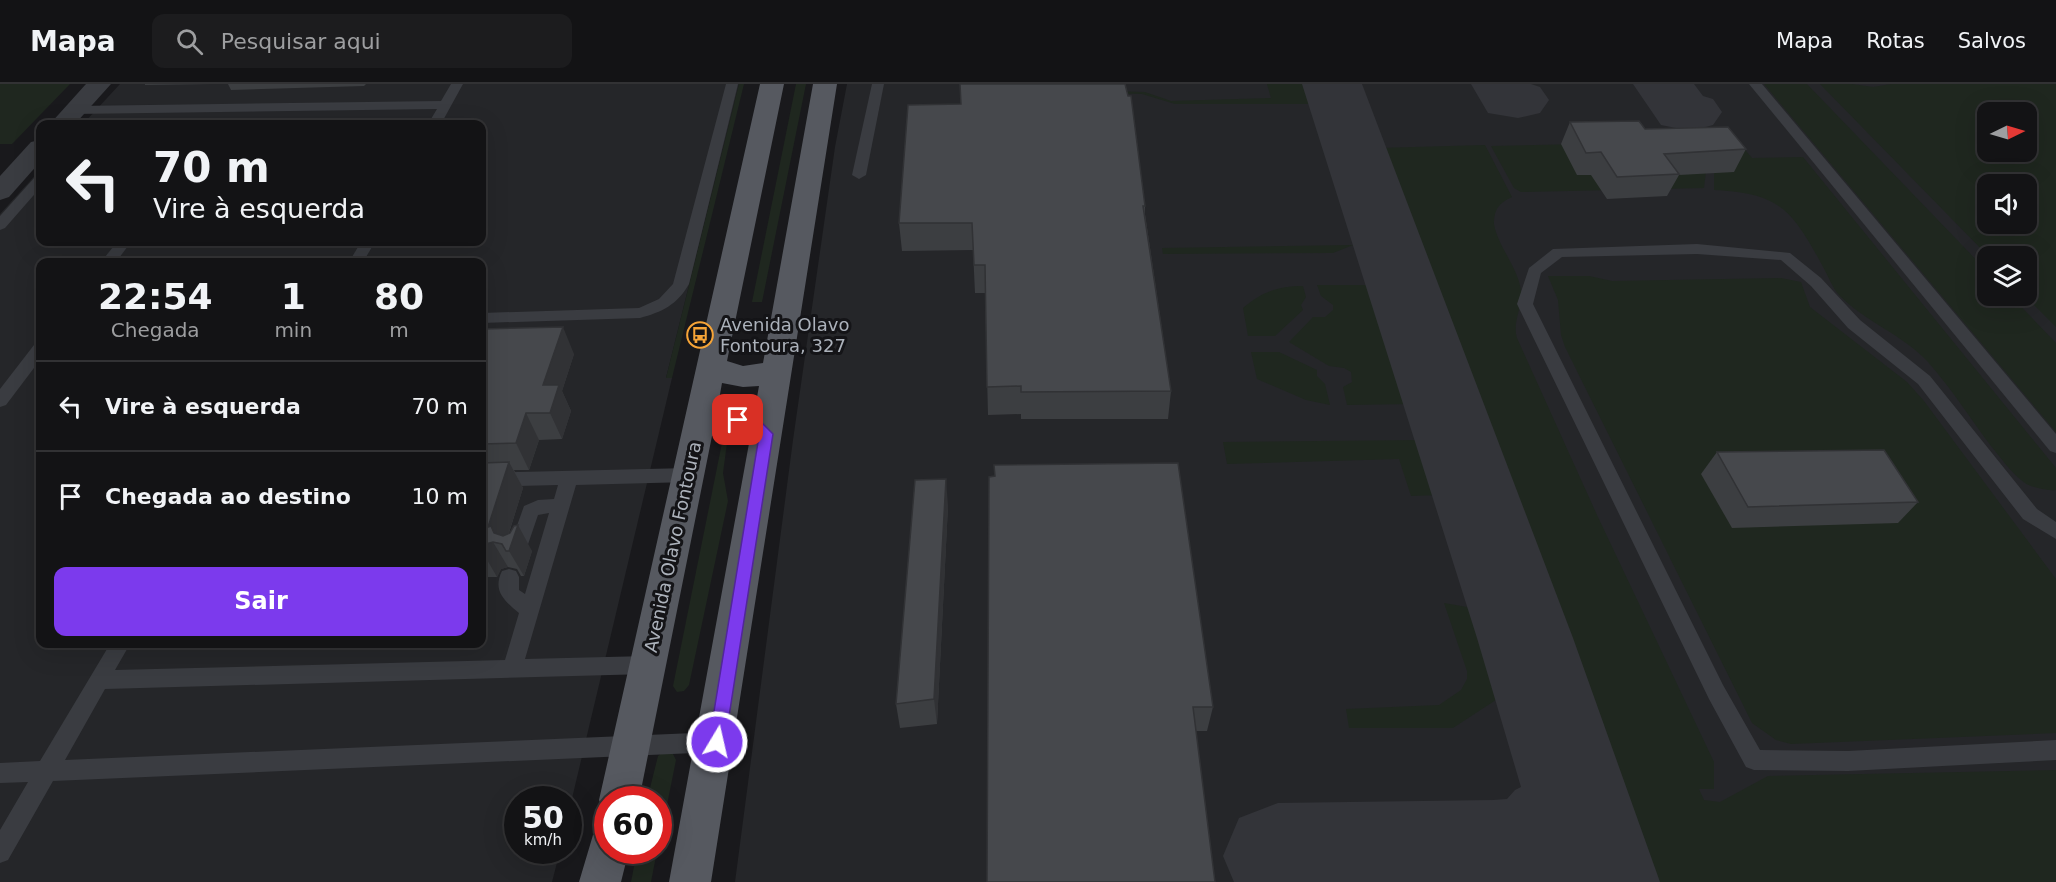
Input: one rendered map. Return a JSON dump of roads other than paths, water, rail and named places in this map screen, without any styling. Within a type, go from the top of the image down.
[{"type":"main road","name":"Avenida Olavo Fontoura","points":[[622,786],[772,84]]},
{"type":"main road","points":[[690,882],[717,742],[825,84]]},
{"type":"main road","points":[[711,366],[723,374],[747,378],[777,369]]},
{"type":"main road","points":[[698,428],[728,420],[738,420],[757,426],[766,434]]},
{"type":"main road","points":[[600,882],[604,864]]},
{"type":"street","points":[[68,117],[99,84]]},
{"type":"street","points":[[0,192],[36,152]]},
{"type":"lane","points":[[437,120],[457,84]]},
{"type":"lane","points":[[486,318],[640,313],[657,308],[675,296],[681,284],[683,268],[732,84]]},
{"type":"lane","points":[[859,176],[878,84]]},
{"type":"lane","points":[[1755,84],[2056,446]]},
{"type":"lane","points":[[68,117],[229,108],[446,105]]},
{"type":"lane","points":[[219,120],[229,108]]},
{"type":"lane","points":[[0,225],[36,184]]},
{"type":"lane","points":[[111,258],[121,246]]},
{"type":"lane","points":[[2056,532],[2030,514],[1924,380],[1854,324],[1816,282],[1785,256],[1697,249],[1558,252],[1534,271],[1526,304],[1716,692],[1754,760],[1848,761],[2056,750]]},
{"type":"lane","points":[[0,401],[36,354]]},
{"type":"lane","points":[[486,480],[689,475]]},
{"type":"lane","points":[[512,670],[569,477]]},
{"type":"lane","points":[[517,551],[530,511],[538,507],[561,505]]},
{"type":"lane","points":[[509,576],[509,593],[530,610]]},
{"type":"lane","points":[[0,852],[118,648]]},
{"type":"lane","points":[[99,680],[648,665]]},
{"type":"lane","points":[[0,773],[717,742]]},
{"type":"place","name":"Avenida Olavo Fontoura, 327","points":[[700,335]]}]
